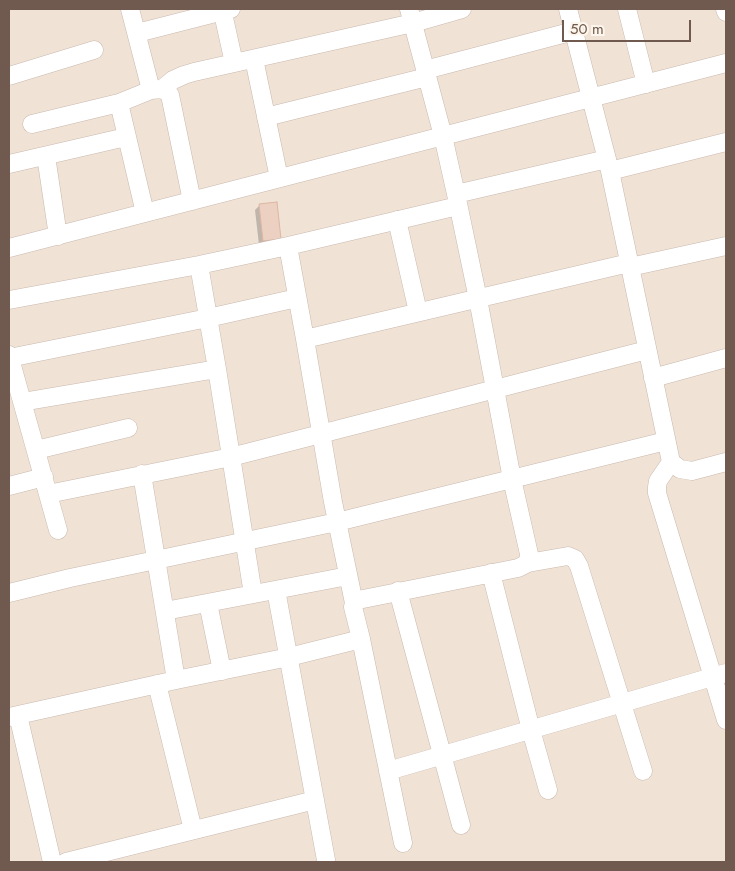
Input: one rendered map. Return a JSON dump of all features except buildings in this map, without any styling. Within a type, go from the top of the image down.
[{"type":"street","points":[[130,9],[157,90]]},
{"type":"street","points":[[32,124],[119,103],[157,90],[184,75],[254,59],[411,16],[462,9]]},
{"type":"street","points":[[568,9],[609,165],[670,462],[658,481],[657,493],[720,675],[726,720]]},
{"type":"street","points":[[627,9],[646,84]]},
{"type":"street","points":[[137,33],[225,10],[234,63]]},
{"type":"street","points":[[411,16],[443,136],[457,200],[512,479],[529,554],[528,563]]},
{"type":"street","points":[[266,117],[426,74],[574,30]]},
{"type":"street","points":[[9,76],[94,50]]},
{"type":"street","points":[[254,59],[279,178]]},
{"type":"street","points":[[9,248],[726,63]]},
{"type":"street","points":[[157,90],[167,92],[170,95],[192,201]]},
{"type":"street","points":[[119,103],[145,213]]},
{"type":"street","points":[[9,164],[126,137]]},
{"type":"street","points":[[9,300],[199,265],[288,246],[397,220],[457,200],[609,165],[726,142]]},
{"type":"street","points":[[46,156],[58,236]]},
{"type":"street","points":[[397,220],[418,312]]},
{"type":"street","points":[[288,246],[337,522],[354,603],[353,607],[403,843]]},
{"type":"street","points":[[305,338],[630,265],[726,246]]},
{"type":"street","points":[[199,265],[253,594]]},
{"type":"street","points":[[58,530],[36,450],[17,396],[9,357],[208,318],[297,298]]},
{"type":"street","points":[[48,494],[231,457],[647,350]]},
{"type":"street","points":[[653,378],[726,358]]},
{"type":"street","points":[[17,396],[217,369]]},
{"type":"street","points":[[36,450],[128,428]]},
{"type":"street","points":[[9,593],[70,578],[337,522],[666,441]]},
{"type":"street","points":[[670,462],[680,469],[692,471],[726,462]]},
{"type":"street","points":[[142,474],[176,680]]},
{"type":"street","points":[[9,486],[44,477]]},
{"type":"street","points":[[354,603],[358,600],[398,591],[518,568],[528,563],[568,556],[575,559],[643,771]]},
{"type":"street","points":[[491,574],[548,790]]},
{"type":"street","points":[[165,611],[348,576]]},
{"type":"street","points":[[276,590],[326,860]]},
{"type":"street","points":[[398,591],[461,825]]},
{"type":"street","points":[[208,602],[222,671]]},
{"type":"street","points":[[52,862],[13,716],[289,657],[361,639]]},
{"type":"street","points":[[388,771],[720,675]]},
{"type":"street","points":[[157,684],[192,830]]},
{"type":"street","points":[[66,862],[315,800]]},
{"type":"shaded area","points":[[9,9],[726,9],[726,862],[9,862]]}]
